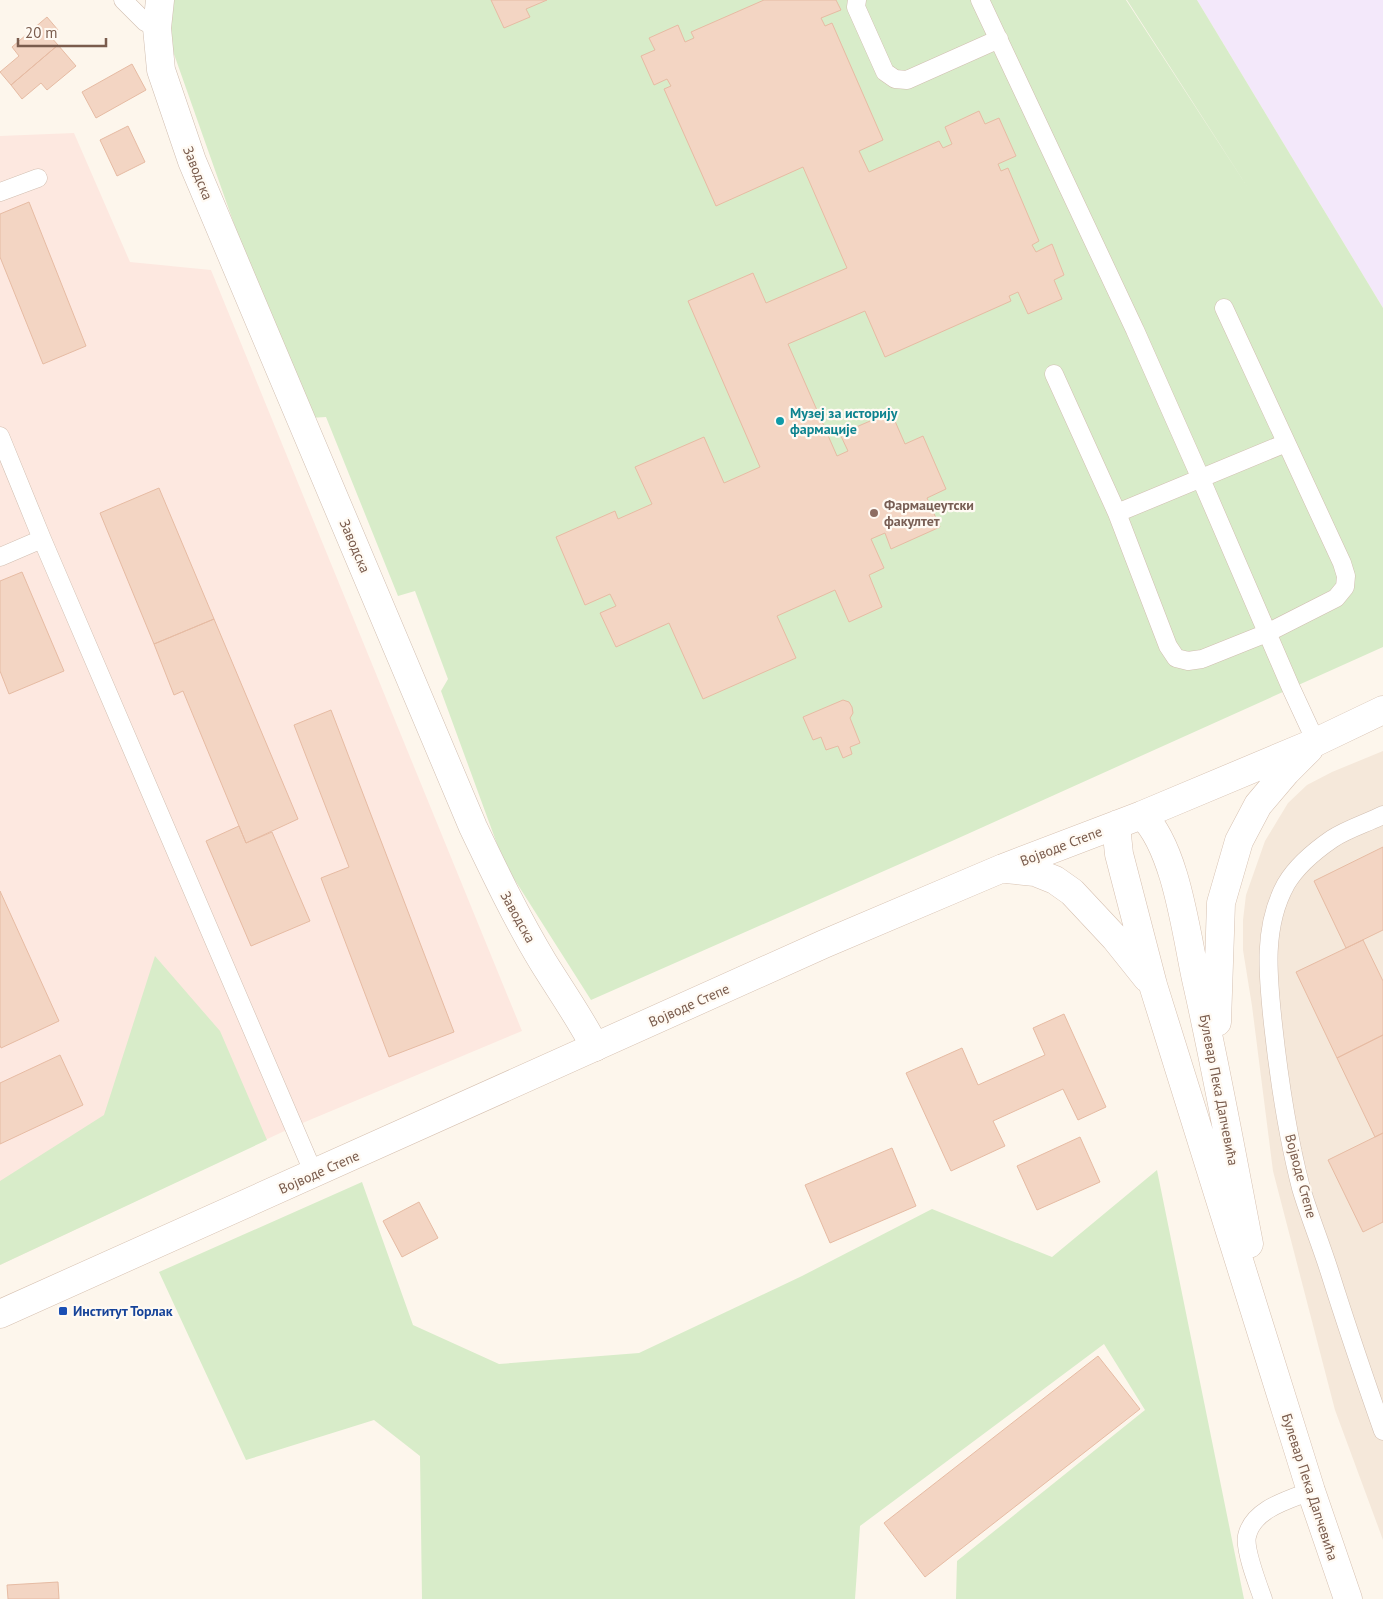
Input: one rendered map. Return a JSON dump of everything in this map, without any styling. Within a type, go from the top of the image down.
[{"type":"street","name":"Заводска","points":[[160,0],[157,28],[160,70],[192,161],[473,827],[508,900],[595,1047]]},
{"type":"street","name":"Војводе Степе","points":[[0,1314],[824,944],[1003,868],[1130,820],[1316,742],[1383,710]]},
{"type":"street","points":[[1216,1068],[1218,945],[1221,903],[1238,841],[1258,805],[1286,772],[1316,742]]},
{"type":"street","name":"Булевар Пека Дапчевића","points":[[1274,1374],[1216,1068],[1175,880],[1159,838],[1151,823],[1130,820],[1116,835],[1119,854],[1153,985],[1274,1374],[1311,1491],[1348,1599]]},
{"type":"street","points":[[1003,868],[1035,872],[1055,880],[1072,892],[1115,938],[1153,985]]},
{"type":"lane","points":[[123,0],[145,22],[157,28]]},
{"type":"lane","points":[[857,0],[856,7],[885,72],[895,79],[908,80],[999,39]]},
{"type":"lane","points":[[980,0],[1135,330],[1316,742]]},
{"type":"lane","points":[[0,192],[38,178]]},
{"type":"lane","points":[[1054,374],[1117,513],[1168,646],[1176,658],[1188,661],[1202,659],[1267,633],[1336,598],[1345,587],[1346,576],[1342,563],[1224,308]]},
{"type":"lane","points":[[0,436],[42,539],[314,1174]]},
{"type":"lane","points":[[1117,513],[1286,444]]},
{"type":"lane","points":[[0,557],[42,539]]},
{"type":"lane","name":"Војводе Степе","points":[[1383,815],[1332,839],[1309,858],[1287,883],[1277,904],[1268,949],[1268,972],[1278,1068],[1287,1125],[1301,1188],[1356,1357],[1383,1431]]},
{"type":"lane","points":[[1263,1599],[1250,1561],[1247,1536],[1258,1516],[1272,1507],[1311,1491]]},
{"type":"shaded area","points":[[1197,0],[1383,0],[1383,308]]},
{"type":"shaded area","points":[[74,133],[130,262],[211,270],[522,1031],[293,1127],[0,1265],[0,136]]},
{"type":"shaded area","points":[[1383,751],[1383,1540],[1335,1410],[1273,1171],[1243,950],[1243,920],[1246,895],[1265,841],[1288,803],[1307,785],[1332,772]]},
{"type":"green space","name":"Фармацеутски факултет","points":[[172,0],[1126,0],[1250,191],[1127,0],[1197,0],[1383,308],[1383,647],[952,841],[591,1000],[504,863],[441,691],[448,679],[415,591],[398,596],[326,417],[310,418],[250,269],[169,40]]},
{"type":"green space","points":[[155,956],[220,1031],[267,1140],[0,1265],[0,1181],[104,1115]]},
{"type":"green space","points":[[1157,1170],[1244,1599],[956,1599],[957,1561],[1145,1410],[1104,1344],[860,1526],[855,1599],[422,1599],[420,1456],[374,1420],[246,1460],[159,1272],[362,1182],[413,1325],[499,1364],[639,1353],[802,1276],[932,1209],[1052,1257]]},
{"type":"building","points":[[491,0],[547,0],[526,9],[530,17],[504,28]]},
{"type":"building","points":[[764,0],[836,0],[841,10],[821,18],[825,26],[832,23],[883,140],[859,151],[869,172],[939,141],[943,148],[952,144],[945,127],[979,111],[985,124],[999,118],[1016,156],[998,164],[1001,171],[1008,168],[1039,241],[1032,245],[1036,252],[1052,244],[1064,275],[1054,280],[1062,299],[1028,314],[1018,292],[1009,296],[1011,301],[885,357],[865,311],[788,344],[837,456],[848,451],[840,434],[891,412],[905,444],[923,436],[946,489],[927,498],[940,527],[891,549],[885,533],[871,539],[884,568],[869,575],[882,607],[849,622],[835,590],[777,616],[796,658],[703,699],[669,623],[616,647],[600,613],[616,606],[610,594],[585,605],[556,537],[615,511],[618,519],[652,504],[635,467],[704,437],[724,483],[760,467],[688,301],[753,273],[766,303],[847,268],[803,167],[716,206],[664,89],[671,86],[667,79],[654,85],[641,56],[655,50],[649,38],[678,25],[685,42],[694,38],[691,32]]},
{"type":"building","points":[[47,17],[58,30],[50,36],[58,45],[11,85],[0,72],[19,56],[12,47]]},
{"type":"building","points":[[58,45],[76,66],[47,90],[41,83],[22,99],[11,85]]},
{"type":"building","points":[[132,64],[146,90],[96,118],[82,92]]},
{"type":"building","points":[[128,126],[145,162],[117,176],[100,140]]},
{"type":"building","points":[[29,202],[86,346],[43,364],[0,257],[0,214]]},
{"type":"building","points":[[159,488],[214,619],[154,644],[100,513]]},
{"type":"building","points":[[22,572],[64,671],[9,694],[0,671],[0,581]]},
{"type":"building","points":[[214,619],[298,819],[246,843],[183,691],[174,695],[154,644]]},
{"type":"building","points":[[843,700],[849,702],[852,707],[853,713],[850,718],[860,743],[850,747],[852,754],[843,758],[838,746],[826,750],[821,737],[813,740],[803,717]]},
{"type":"building","points":[[331,710],[454,1032],[389,1057],[321,878],[349,867],[294,725]]},
{"type":"building","points":[[239,826],[246,843],[272,832],[310,921],[251,946],[206,841]]},
{"type":"building","points":[[1383,847],[1383,930],[1346,948],[1314,881]]},
{"type":"building","points":[[0,891],[59,1021],[1,1048],[0,1045]]},
{"type":"building","points":[[1363,940],[1383,981],[1383,1035],[1337,1058],[1296,972]]},
{"type":"building","points":[[1064,1014],[1106,1107],[1078,1120],[1063,1089],[993,1121],[1005,1146],[951,1171],[906,1073],[962,1048],[978,1085],[1045,1055],[1033,1028]]},
{"type":"building","points":[[1383,1035],[1383,1133],[1375,1137],[1337,1058]]},
{"type":"building","points":[[60,1055],[83,1105],[0,1144],[0,1083]]},
{"type":"building","points":[[1383,1133],[1383,1222],[1363,1232],[1328,1160]]},
{"type":"building","points":[[1080,1137],[1100,1182],[1037,1210],[1017,1166]]},
{"type":"building","points":[[892,1148],[916,1206],[830,1243],[805,1185]]},
{"type":"building","points":[[419,1202],[438,1238],[402,1257],[383,1221]]},
{"type":"building","points":[[1098,1356],[1140,1409],[925,1577],[884,1523]]},
{"type":"building","points":[[58,1582],[59,1599],[8,1599],[7,1585]]},
{"type":"place","name":"Музеј за историју фармације","points":[[780,421]]},
{"type":"place","name":"Фармацеутски факултет","points":[[874,513]]},
{"type":"place","name":"Институт Торлак","points":[[63,1311]]}]
